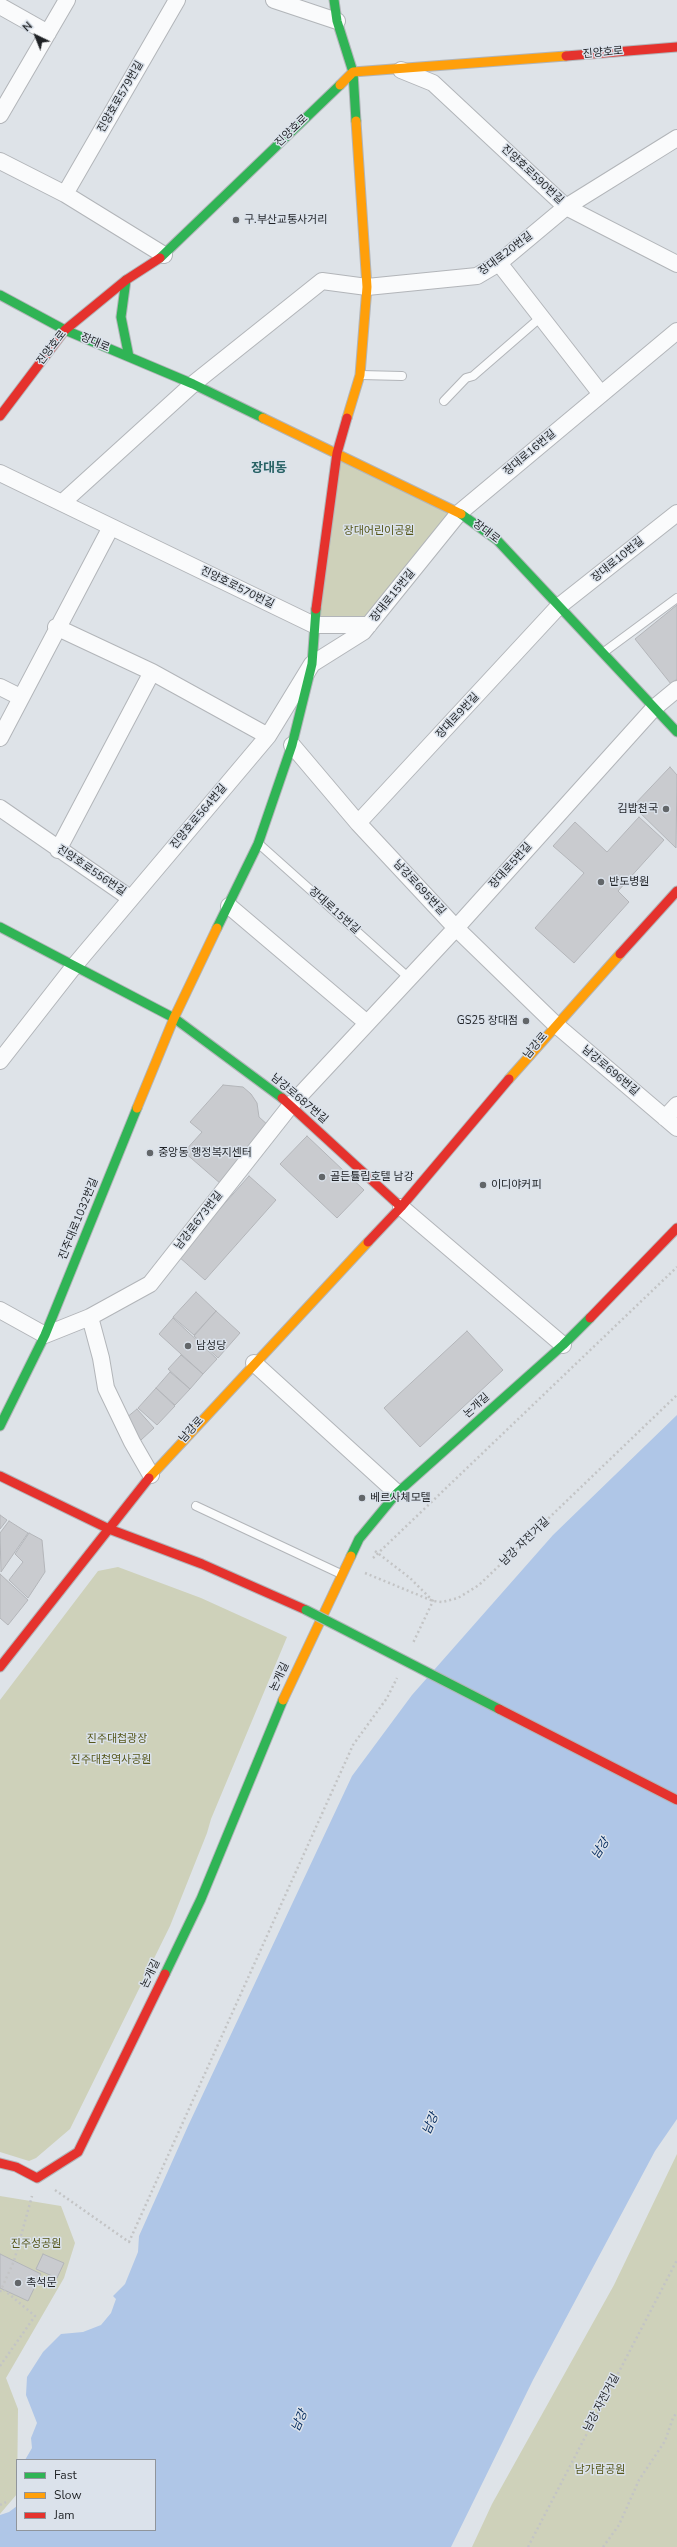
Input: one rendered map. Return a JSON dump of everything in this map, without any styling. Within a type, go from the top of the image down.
[{"type":"street","points":[[0,116],[67,0]]},
{"type":"street","name":"진양호로579번길","points":[[65,194],[177,0]]},
{"type":"street","points":[[274,0],[337,20]]},
{"type":"street","points":[[0,927],[174,1018],[258,844],[292,745],[312,664],[314,625],[337,453],[360,375],[367,287],[353,72],[337,20],[334,0]]},
{"type":"street","points":[[0,6],[48,33]]},
{"type":"street","name":"진양호로","points":[[0,416],[65,330],[126,280],[164,255],[353,72],[677,47]]},
{"type":"street","name":"진양호로590번길","points":[[400,69],[433,83],[566,207],[677,264]]},
{"type":"street","points":[[566,207],[677,138]]},
{"type":"street","points":[[0,160],[65,194],[164,255]]},
{"type":"street","name":"장대로20번길","points":[[367,287],[477,276],[499,262],[566,207]]},
{"type":"street","points":[[499,262],[601,394]]},
{"type":"street","points":[[126,280],[121,317],[130,357]]},
{"type":"street","points":[[63,502],[193,384],[322,281],[367,287]]},
{"type":"street","name":"장대로","points":[[0,295],[65,330],[193,384],[459,513],[497,540],[558,607],[604,652],[677,732]]},
{"type":"street","name":"장대로16번길","points":[[459,513],[677,330]]},
{"type":"street","name":"진양호로570번길","points":[[0,472],[314,625],[369,625]]},
{"type":"street","name":"장대로10번길","points":[[558,607],[677,512]]},
{"type":"street","name":"장대로15번길","points":[[312,664],[363,632],[459,513]]},
{"type":"street","points":[[0,738],[56,627],[111,526]]},
{"type":"street","name":"장대로9번길","points":[[358,824],[558,607]]},
{"type":"street","points":[[56,627],[152,672],[268,736]]},
{"type":"street","name":"진양호로564번길","points":[[130,898],[268,736],[312,664]]},
{"type":"street","points":[[58,850],[152,672]]},
{"type":"street","points":[[0,687],[20,697]]},
{"type":"street","name":"장대로5번길","points":[[291,1106],[456,928],[654,708],[677,689]]},
{"type":"street","name":"남강로695번길","points":[[292,745],[358,824],[456,928],[555,1024]]},
{"type":"street","name":"진양호로556번길","points":[[0,808],[58,850],[130,898],[74,965],[0,1061]]},
{"type":"street","name":"남강로","points":[[0,1667],[152,1475],[254,1363],[401,1207],[555,1024],[677,891]]},
{"type":"street","points":[[229,906],[367,1023]]},
{"type":"street","name":"남강로687번길","points":[[174,1018],[291,1106],[401,1207]]},
{"type":"street","name":"진주대로1032번길","points":[[0,1426],[45,1335],[174,1018]]},
{"type":"street","name":"남강로696번길","points":[[555,1024],[671,1123],[677,1105]]},
{"type":"street","name":"남강로673번길","points":[[45,1335],[90,1317],[150,1284],[291,1106]]},
{"type":"street","points":[[401,1207],[563,1345]]},
{"type":"street","name":"논개길","points":[[37,2178],[78,2152],[201,1899],[284,1697],[341,1574],[359,1539],[397,1493],[563,1345],[677,1228]]},
{"type":"street","points":[[0,1310],[45,1335]]},
{"type":"street","points":[[90,1317],[101,1358],[106,1388],[132,1442],[152,1475]]},
{"type":"street","points":[[254,1363],[397,1493]]},
{"type":"street","points":[[0,1476],[109,1529],[202,1564],[306,1610],[677,1800]]},
{"type":"street","points":[[0,2163],[16,2167],[37,2178]]},
{"type":"lane","points":[[444,401],[466,378],[473,376],[541,317]]},
{"type":"lane","points":[[360,375],[402,376]]},
{"type":"lane","points":[[604,652],[677,598]]},
{"type":"lane","name":"장대로15번길","points":[[258,844],[409,978]]},
{"type":"lane","points":[[196,1506],[341,1574]]},
{"type":"path","points":[[372,1560],[677,1267]]},
{"type":"path","name":"남강 자전거길","points":[[341,1574],[360,1571],[433,1600],[442,1602],[458,1598],[479,1585],[677,1395]]},
{"type":"path","points":[[359,1539],[410,1578],[433,1600],[410,1649]]},
{"type":"path","points":[[0,2292],[3,2289],[14,2261],[37,2178],[129,2242],[352,1745],[387,1698],[400,1670]]},
{"type":"path","name":"남강 자전거길","points":[[528,2547],[677,2260]]},
{"type":"path","points":[[0,2366],[35,2316],[3,2289]]},
{"type":"path","points":[[603,2547],[619,2525],[639,2480],[666,2441],[673,2418],[677,2412]]},
{"type":"path","points":[[0,2505],[6,2502]]},
{"type":"green space","name":"장대어린이공원","points":[[337,453],[459,513],[369,625],[314,625]]},
{"type":"green space","name":"진주대첩광장","points":[[118,1567],[201,1598],[287,1637],[211,1819],[207,1833],[170,1926],[70,2129],[36,2158],[29,2161],[0,2152],[0,1700],[98,1571]]},
{"type":"green space","name":"남가람공원","points":[[677,2154],[677,2547],[472,2547],[492,2504],[614,2285]]},
{"type":"green space","name":"진주성공원","points":[[0,2196],[61,2206],[75,2243],[64,2278],[6,2378],[18,2409],[16,2495],[0,2514]]},
{"type":"water","name":"남강","points":[[677,1415],[677,2119],[655,2151],[533,2380],[451,2547],[0,2547],[0,2515],[9,2512],[16,2507],[16,2531],[156,2531],[156,2459],[26,2459],[32,2448],[31,2438],[37,2423],[26,2395],[27,2377],[43,2352],[61,2334],[83,2332],[101,2325],[111,2313],[116,2299],[113,2296],[125,2284],[138,2252],[139,2236],[188,2126],[352,1776],[412,1695],[553,1535]]},
{"type":"building","points":[[677,605],[677,679],[671,684],[635,639]]},
{"type":"building","points":[[670,767],[677,775],[676,848],[633,806]]},
{"type":"building","name":"반도병원","points":[[639,817],[664,840],[618,891],[629,902],[574,963],[535,928],[584,873],[553,846],[575,822],[607,852]]},
{"type":"building","points":[[223,1085],[243,1087],[251,1094],[257,1103],[259,1117],[269,1126],[221,1184],[184,1152],[202,1132],[190,1122]]},
{"type":"building","name":"골든튤립호텔 남강","points":[[307,1136],[364,1190],[337,1218],[280,1164]]},
{"type":"building","points":[[249,1176],[276,1200],[205,1280],[178,1256]]},
{"type":"building","points":[[196,1292],[216,1311],[194,1335],[173,1317]]},
{"type":"building","points":[[216,1311],[240,1333],[218,1358],[194,1336]]},
{"type":"building","name":"남성당","points":[[173,1318],[217,1359],[203,1374],[159,1334]]},
{"type":"building","points":[[467,1331],[503,1370],[420,1447],[384,1408]]},
{"type":"building","points":[[181,1355],[203,1374],[190,1389],[168,1369]]},
{"type":"building","points":[[170,1372],[190,1389],[175,1405],[156,1388]]},
{"type":"building","points":[[156,1388],[175,1406],[157,1425],[138,1408]]},
{"type":"building","points":[[137,1409],[154,1428],[141,1440],[129,1426],[126,1418]]},
{"type":"building","points":[[0,1515],[7,1520],[0,1529]]},
{"type":"building","points":[[9,1521],[28,1533],[1,1572],[0,1533]]},
{"type":"building","points":[[29,1533],[42,1540],[45,1572],[28,1598],[9,1580],[23,1562],[15,1554]]},
{"type":"building","points":[[0,1574],[28,1600],[8,1625],[0,1618]]},
{"type":"building","name":"촉석문","points":[[0,2254],[41,2274],[28,2301],[0,2288]]},
{"type":"building","points":[[43,2254],[64,2263],[57,2278],[36,2269]]},
{"type":"traffic: fast","points":[[334,0],[337,21],[353,72],[356,121]]},
{"type":"traffic: fast","points":[[160,258],[340,85]]},
{"type":"traffic: fast","points":[[126,280],[121,317],[129,357]]},
{"type":"traffic: fast","points":[[0,295],[65,330],[193,384],[263,418]]},
{"type":"traffic: fast","points":[[461,514],[497,540],[677,732]]},
{"type":"traffic: fast","points":[[217,928],[258,844],[292,745],[312,664],[316,609]]},
{"type":"traffic: fast","points":[[0,927],[174,1018],[282,1098]]},
{"type":"traffic: fast","points":[[0,1426],[45,1335],[137,1108]]},
{"type":"traffic: fast","points":[[351,1556],[359,1539],[397,1493],[563,1345],[590,1318]]},
{"type":"traffic: fast","points":[[306,1610],[499,1709]]},
{"type":"traffic: fast","points":[[165,1974],[201,1899],[283,1700]]},
{"type":"traffic: slow","points":[[340,85],[353,72],[566,56]]},
{"type":"traffic: slow","points":[[347,418],[360,375],[367,287],[356,121]]},
{"type":"traffic: slow","points":[[263,418],[461,514]]},
{"type":"traffic: slow","points":[[137,1108],[174,1018],[217,928]]},
{"type":"traffic: slow","points":[[509,1079],[620,954]]},
{"type":"traffic: slow","points":[[149,1478],[368,1242]]},
{"type":"traffic: slow","points":[[283,1700],[351,1556]]},
{"type":"traffic: jam","points":[[566,56],[677,47]]},
{"type":"traffic: jam","points":[[0,416],[65,330],[126,280],[160,258]]},
{"type":"traffic: jam","points":[[316,609],[337,453],[347,418]]},
{"type":"traffic: jam","points":[[620,954],[677,891]]},
{"type":"traffic: jam","points":[[368,1242],[401,1207],[509,1079]]},
{"type":"traffic: jam","points":[[282,1098],[401,1207]]},
{"type":"traffic: jam","points":[[590,1318],[677,1228]]},
{"type":"traffic: jam","points":[[0,1476],[109,1529],[202,1564],[306,1610]]},
{"type":"traffic: jam","points":[[0,1667],[149,1478]]},
{"type":"traffic: jam","points":[[499,1709],[677,1800]]},
{"type":"traffic: jam","points":[[0,2163],[16,2167],[37,2178],[78,2152],[165,1974]]},
{"type":"place","name":"구.부산교통사거리","points":[[236,220]]},
{"type":"place","name":"김밥천국","points":[[666,809]]},
{"type":"place","name":"반도병원","points":[[601,882]]},
{"type":"place","name":"GS25 장대점","points":[[526,1021]]},
{"type":"place","name":"중앙동 행정복지센터","points":[[150,1153]]},
{"type":"place","name":"골든튤립호텔 남강","points":[[322,1177]]},
{"type":"place","name":"이디야커피","points":[[483,1185]]},
{"type":"place","name":"남성당","points":[[188,1346]]},
{"type":"place","name":"베르사체모텔","points":[[362,1498]]},
{"type":"place","name":"촉석문","points":[[18,2283]]},
{"type":"district","name":"장대동","points":[[269,469]]},
{"type":"park label","name":"진주대첩역사공원","points":[[111,1760]]}]
